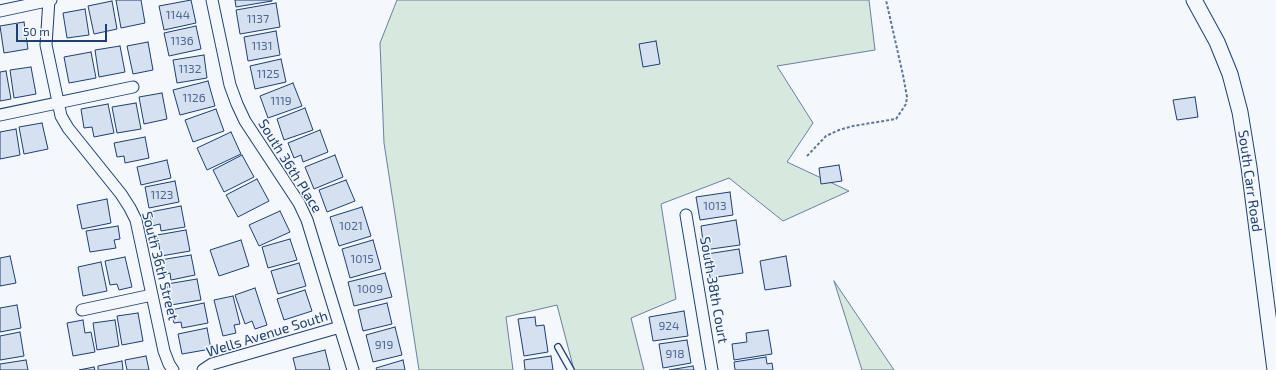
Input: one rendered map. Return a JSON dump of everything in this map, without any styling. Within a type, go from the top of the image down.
[{"type":"main road","name":"South Carr Road","points":[[1194,0],[1217,42],[1230,74],[1240,112],[1249,167],[1275,370]]},
{"type":"street","points":[[0,11],[50,0]]},
{"type":"street","name":"South 36th Street","points":[[50,0],[46,45],[61,116],[68,128],[121,194],[136,220],[164,351],[173,370]]},
{"type":"street","name":"South 36th Place","points":[[212,0],[230,85],[237,104],[245,121],[299,203],[307,220],[353,370]]},
{"type":"street","points":[[0,115],[133,87]]},
{"type":"street","name":"South 38th Court","points":[[686,215],[712,370]]},
{"type":"street","points":[[82,310],[152,295]]},
{"type":"street","name":"Wells Avenue South","points":[[203,370],[212,364],[340,327]]},
{"type":"lane","points":[[558,347],[571,370]]},
{"type":"path","points":[[807,156],[826,136],[853,126],[896,119],[906,104],[907,97],[886,0]]},
{"type":"shaded area","points":[[397,0],[869,0],[875,50],[777,66],[813,123],[787,162],[849,191],[783,221],[729,178],[661,204],[676,299],[631,318],[644,370],[574,370],[557,305],[506,317],[513,370],[419,370],[384,143],[380,43]]},
{"type":"shaded area","points":[[834,281],[894,370],[862,370]]},
{"type":"building","points":[[116,0],[141,0],[145,23],[121,28]]},
{"type":"building","points":[[191,0],[196,23],[164,30],[159,6]]},
{"type":"building","points":[[235,0],[272,0],[272,1],[236,7]]},
{"type":"building","points":[[112,1],[117,29],[94,34],[88,6]]},
{"type":"building","points":[[276,3],[280,27],[240,34],[236,10]]},
{"type":"building","points":[[85,9],[89,35],[67,38],[63,13]]},
{"type":"building","points":[[24,22],[28,49],[4,53],[0,26]]},
{"type":"building","points":[[196,26],[201,49],[169,56],[164,33]]},
{"type":"building","points":[[276,31],[280,55],[248,61],[244,37]]},
{"type":"building","points":[[656,41],[660,64],[643,67],[639,44]]},
{"type":"building","points":[[148,42],[153,70],[133,74],[127,46]]},
{"type":"building","points":[[120,46],[125,72],[99,77],[95,50]]},
{"type":"building","points":[[91,52],[96,78],[69,83],[64,57]]},
{"type":"building","points":[[204,55],[207,78],[177,83],[173,60]]},
{"type":"building","points":[[281,59],[286,82],[255,89],[250,66]]},
{"type":"building","points":[[31,67],[36,94],[14,98],[10,70]]},
{"type":"building","points":[[6,71],[11,99],[0,101],[0,72]]},
{"type":"building","points":[[208,81],[215,106],[180,115],[173,90]]},
{"type":"building","points":[[293,83],[302,106],[268,118],[260,96]]},
{"type":"building","points":[[162,93],[167,119],[144,124],[139,97]]},
{"type":"building","points":[[1195,97],[1198,117],[1177,120],[1173,100]]},
{"type":"building","points":[[136,103],[141,129],[117,133],[112,107]]},
{"type":"building","points":[[108,104],[114,133],[94,137],[92,127],[84,128],[81,109]]},
{"type":"building","points":[[305,108],[313,130],[284,140],[277,119]]},
{"type":"building","points":[[216,109],[224,131],[193,142],[185,120]]},
{"type":"building","points":[[42,123],[48,149],[24,154],[19,127]]},
{"type":"building","points":[[16,129],[20,155],[0,159],[0,132]]},
{"type":"building","points":[[320,130],[328,152],[303,162],[301,155],[294,158],[288,143]]},
{"type":"building","points":[[231,132],[241,154],[207,170],[197,148]]},
{"type":"building","points":[[145,137],[149,158],[125,163],[124,156],[117,157],[114,143]]},
{"type":"building","points":[[242,155],[254,177],[224,192],[213,170]]},
{"type":"building","points":[[335,155],[343,177],[314,189],[305,167]]},
{"type":"building","points":[[167,160],[171,178],[141,185],[137,167]]},
{"type":"building","points":[[839,165],[842,181],[821,184],[819,168]]},
{"type":"building","points":[[257,179],[269,201],[238,217],[226,195]]},
{"type":"building","points":[[346,180],[355,201],[327,212],[319,190]]},
{"type":"building","points":[[175,181],[179,202],[149,208],[145,187]]},
{"type":"building","points":[[730,192],[733,215],[700,220],[696,197]]},
{"type":"building","points":[[107,199],[111,223],[82,229],[77,205]]},
{"type":"building","points":[[181,206],[185,227],[161,231],[160,224],[152,226],[150,212]]},
{"type":"building","points":[[362,207],[371,236],[339,246],[330,217]]},
{"type":"building","points":[[280,211],[290,232],[259,246],[249,225]]},
{"type":"building","points":[[736,220],[740,245],[704,250],[701,226]]},
{"type":"building","points":[[118,226],[120,239],[114,240],[116,248],[90,252],[86,231]]},
{"type":"building","points":[[186,230],[190,251],[161,256],[157,235]]},
{"type":"building","points":[[290,239],[297,260],[268,268],[262,247]]},
{"type":"building","points":[[241,240],[249,266],[219,276],[210,250]]},
{"type":"building","points":[[373,240],[381,269],[350,278],[342,249]]},
{"type":"building","points":[[739,249],[743,273],[710,278],[707,254]]},
{"type":"building","points":[[191,255],[195,275],[171,280],[170,273],[163,275],[160,260]]},
{"type":"building","points":[[10,256],[16,283],[0,286],[0,258]]},
{"type":"building","points":[[786,256],[791,286],[765,290],[760,261]]},
{"type":"building","points":[[125,257],[132,287],[119,290],[117,284],[110,285],[105,261]]},
{"type":"building","points":[[101,262],[107,291],[83,296],[78,267]]},
{"type":"building","points":[[299,263],[306,286],[278,294],[271,271]]},
{"type":"building","points":[[385,273],[392,297],[354,306],[348,282]]},
{"type":"building","points":[[197,279],[201,300],[171,305],[167,284]]},
{"type":"building","points":[[255,288],[267,325],[255,329],[252,321],[245,324],[235,295]]},
{"type":"building","points":[[305,290],[312,311],[284,320],[277,299]]},
{"type":"building","points":[[233,296],[240,324],[234,325],[236,333],[223,336],[214,300]]},
{"type":"building","points":[[204,303],[208,323],[182,328],[181,322],[174,323],[171,310]]},
{"type":"building","points":[[387,303],[392,324],[363,331],[358,310]]},
{"type":"building","points":[[17,305],[21,328],[0,332],[0,308]]},
{"type":"building","points":[[684,311],[688,336],[653,341],[649,317]]},
{"type":"building","points":[[138,313],[143,341],[122,345],[117,316]]},
{"type":"building","points":[[535,317],[536,326],[544,325],[548,352],[524,356],[518,319]]},
{"type":"building","points":[[83,320],[85,333],[91,332],[95,352],[73,356],[67,323]]},
{"type":"building","points":[[115,320],[119,346],[97,350],[93,323]]},
{"type":"building","points":[[395,327],[402,355],[373,362],[366,335]]},
{"type":"building","points":[[207,328],[211,349],[182,354],[178,334]]},
{"type":"building","points":[[768,330],[772,354],[734,360],[732,344],[747,342],[746,333]]},
{"type":"building","points":[[20,332],[24,356],[0,360],[0,336]]},
{"type":"building","points":[[687,340],[691,363],[663,368],[659,344]]},
{"type":"building","points":[[325,350],[330,370],[296,370],[293,358]]},
{"type":"building","points":[[146,356],[149,370],[127,370],[125,360]]},
{"type":"building","points":[[551,356],[553,370],[525,370],[524,360]]},
{"type":"building","points":[[766,357],[767,364],[772,363],[773,370],[735,370],[734,362]]},
{"type":"building","points":[[26,360],[28,370],[0,370],[0,364]]},
{"type":"building","points":[[403,360],[405,370],[377,370],[376,368]]},
{"type":"building","points":[[122,361],[123,370],[98,370],[98,366]]},
{"type":"building","points":[[693,366],[694,370],[669,370]]},
{"type":"building","points":[[94,367],[95,370],[79,370]]}]
